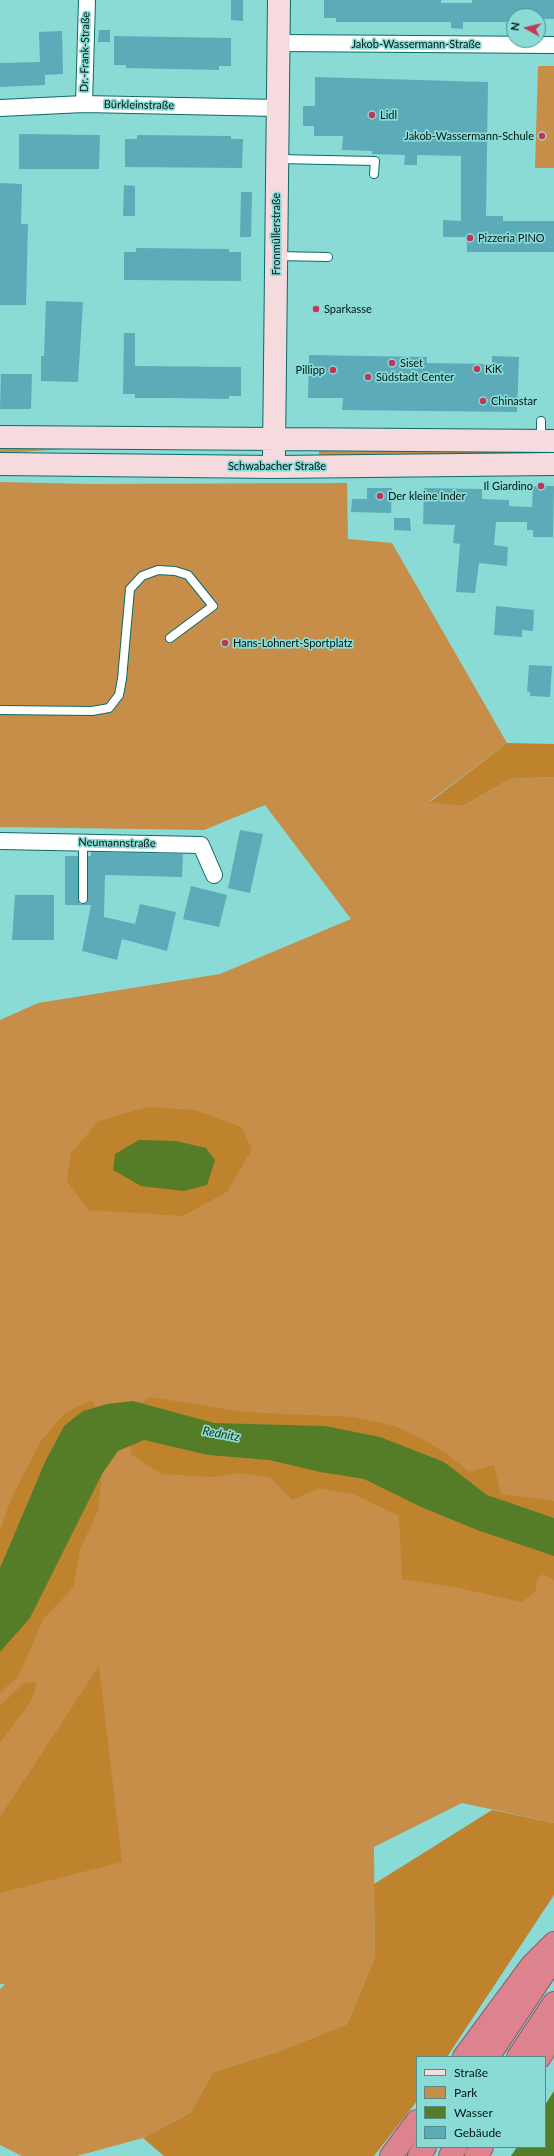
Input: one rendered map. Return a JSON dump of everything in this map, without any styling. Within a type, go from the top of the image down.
[{"type":"highway","points":[[465,2056],[532,1965],[554,1943]]},
{"type":"highway","points":[[489,2056],[554,1958]]},
{"type":"highway","points":[[519,2056],[554,2003]]},
{"type":"highway","points":[[541,2056],[554,2034]]},
{"type":"highway","points":[[391,2156],[416,2122]]},
{"type":"main road","name":"Fronmüllerstraße","points":[[274,467],[279,0]]},
{"type":"main road","points":[[0,437],[274,440],[545,435]]},
{"type":"main road","name":"Schwabacher Straße","points":[[0,464],[274,467],[554,464]]},
{"type":"street","name":"Dr.-Frank-Straße","points":[[84,104],[87,0]]},
{"type":"street","name":"Jakob-Wassermann-Straße","points":[[278,43],[554,45]]},
{"type":"street","name":"Bürkleinstraße","points":[[0,108],[84,104],[278,108]]},
{"type":"street","name":"Neumannstraße","points":[[0,841],[201,845],[214,875]]},
{"type":"lane","points":[[277,159],[374,161],[374,174]]},
{"type":"lane","points":[[276,256],[328,256]]},
{"type":"lane","points":[[0,710],[92,711],[109,708],[119,695],[122,679],[130,588],[142,576],[158,570],[175,571],[188,576],[213,606],[170,638]]},
{"type":"lane","points":[[83,843],[83,899]]},
{"type":"green space","points":[[538,66],[554,66],[554,168],[535,168]]},
{"type":"green space","points":[[0,445],[68,446],[68,449],[0,453]]},
{"type":"green space","points":[[319,448],[554,449],[554,455],[319,456]]},
{"type":"green space","points":[[0,482],[90,484],[347,483],[348,539],[392,543],[507,743],[430,801],[463,806],[510,779],[554,777],[554,1823],[462,1803],[374,1847],[375,1957],[347,2024],[277,2052],[213,2072],[190,2113],[143,2138],[77,2156],[22,2156],[0,2145],[0,1989],[5,1984],[0,1984],[0,1020],[38,1003],[220,974],[351,919],[265,805],[204,830],[0,827]]},
{"type":"shaded area","points":[[507,743],[554,744],[554,777],[510,779],[463,806],[430,802]]},
{"type":"shaded area","points":[[148,1107],[195,1110],[241,1127],[252,1149],[227,1192],[183,1216],[88,1210],[67,1182],[71,1153],[99,1121]]},
{"type":"shaded area","points":[[150,1397],[243,1412],[353,1417],[395,1426],[426,1441],[451,1457],[469,1472],[494,1465],[501,1494],[554,1501],[554,1518],[487,1495],[444,1462],[325,1426],[214,1423],[141,1404]]},
{"type":"shaded area","points":[[91,1400],[96,1407],[83,1411],[64,1427],[45,1462],[0,1568],[0,1530],[12,1497],[41,1441],[65,1413]]},
{"type":"shaded area","points":[[144,1440],[208,1455],[269,1460],[320,1472],[364,1479],[421,1507],[477,1530],[554,1556],[554,1580],[543,1574],[536,1581],[536,1591],[522,1602],[459,1588],[402,1579],[399,1516],[353,1494],[319,1488],[292,1500],[270,1477],[237,1473],[212,1477],[161,1474],[131,1454],[131,1445]]},
{"type":"shaded area","points":[[102,1474],[98,1510],[80,1550],[73,1588],[44,1618],[19,1675],[0,1693],[0,1652],[30,1618]]},
{"type":"shaded area","points":[[99,1666],[122,1862],[0,1893],[0,1817]]},
{"type":"shaded area","points":[[37,1682],[32,1700],[0,1743],[0,1706],[24,1683]]},
{"type":"shaded area","points":[[492,1810],[554,1823],[554,1895],[448,2056],[416,2056],[416,2102],[374,2156],[164,2156],[143,2138],[190,2113],[213,2072],[277,2052],[347,2024],[375,1957],[374,1884]]},
{"type":"water","points":[[139,1140],[176,1141],[206,1148],[215,1160],[207,1185],[184,1191],[141,1186],[113,1170],[115,1154]]},
{"type":"water","name":"Rednitz","points":[[133,1401],[214,1423],[325,1426],[380,1437],[444,1462],[487,1495],[554,1518],[554,1556],[477,1530],[421,1507],[364,1479],[320,1472],[269,1460],[208,1455],[144,1440],[118,1451],[102,1474],[30,1618],[0,1652],[0,1568],[45,1462],[64,1426],[83,1411],[107,1404]]},
{"type":"water","points":[[554,2091],[554,2156],[511,2156],[516,2148],[546,2148],[546,2103]]},
{"type":"building","points":[[231,0],[243,0],[243,21],[231,20]]},
{"type":"building","points":[[324,0],[441,0],[441,3],[472,3],[472,0],[554,0],[554,19],[546,19],[546,8],[506,8],[506,22],[463,22],[463,29],[451,28],[451,22],[336,22],[336,18],[324,18]]},
{"type":"building","points":[[99,30],[110,30],[110,42],[98,42]]},
{"type":"building","points":[[62,31],[63,74],[45,75],[45,85],[0,87],[0,63],[40,62],[39,32]]},
{"type":"building","points":[[114,36],[231,38],[231,66],[219,66],[219,70],[126,68],[126,65],[114,65]]},
{"type":"building","points":[[315,77],[488,82],[486,216],[503,216],[503,221],[554,221],[554,252],[467,252],[467,237],[443,237],[443,220],[461,221],[461,156],[417,155],[417,165],[404,165],[405,155],[372,154],[372,151],[342,150],[343,136],[314,136],[314,126],[303,126],[303,106],[315,106]]},
{"type":"building","points":[[19,134],[100,135],[99,169],[19,169]]},
{"type":"building","points":[[137,135],[231,136],[231,139],[243,139],[242,168],[125,167],[125,139],[137,139]]},
{"type":"building","points":[[0,183],[22,184],[21,224],[28,224],[26,305],[0,305]]},
{"type":"building","points":[[124,185],[135,186],[135,216],[123,216]]},
{"type":"building","points":[[241,192],[252,192],[251,237],[240,237]]},
{"type":"building","points":[[136,248],[229,249],[229,252],[241,252],[241,281],[124,280],[124,252],[136,252]]},
{"type":"building","points":[[46,301],[83,302],[78,382],[41,381],[41,356],[44,356]]},
{"type":"building","points":[[124,333],[135,333],[135,366],[241,367],[241,396],[229,396],[229,399],[135,398],[135,394],[123,394]]},
{"type":"building","points":[[309,355],[427,357],[427,363],[492,364],[492,356],[519,357],[517,412],[342,410],[343,398],[308,398]]},
{"type":"building","points":[[1,374],[32,374],[31,409],[0,409]]},
{"type":"building","points":[[533,486],[554,486],[553,537],[533,537],[533,530],[527,530],[527,522],[496,522],[494,545],[508,547],[507,566],[479,563],[475,593],[456,592],[460,544],[453,543],[455,525],[423,524],[424,488],[482,489],[482,499],[509,500],[509,506],[532,507]]},
{"type":"building","points":[[367,488],[392,488],[391,513],[351,512],[352,499],[367,499]]},
{"type":"building","points":[[394,518],[410,518],[411,531],[394,530]]},
{"type":"building","points":[[496,606],[534,610],[533,631],[522,630],[522,637],[494,635]]},
{"type":"building","points":[[529,665],[552,666],[550,697],[530,696],[530,692],[527,691]]},
{"type":"building","points":[[240,830],[263,834],[250,893],[228,888]]},
{"type":"building","points":[[91,852],[183,854],[182,877],[105,875],[104,917],[135,924],[140,904],[176,912],[167,951],[122,939],[117,960],[82,951],[91,905],[65,905],[65,856],[78,856],[78,899],[80,904],[83,904],[88,899],[88,856],[91,856]]},
{"type":"building","points":[[191,886],[227,895],[219,927],[183,919]]},
{"type":"building","points":[[15,895],[54,895],[54,940],[12,940]]},
{"type":"place","name":"Lidl","points":[[372,115]]},
{"type":"place","name":"Jakob-Wassermann-Schule","points":[[542,136]]},
{"type":"place","name":"Pizzeria PINO","points":[[470,238]]},
{"type":"place","name":"Sparkasse","points":[[316,309]]},
{"type":"place","name":"Siset","points":[[392,363]]},
{"type":"place","name":"KiK","points":[[477,369]]},
{"type":"place","name":"Pillipp","points":[[333,370]]},
{"type":"place","name":"Südstadt Center","points":[[368,377]]},
{"type":"place","name":"Chinastar","points":[[483,401]]},
{"type":"place","name":"Il Giardino","points":[[541,486]]},
{"type":"place","name":"Der kleine Inder","points":[[380,496]]},
{"type":"place","name":"Hans-Lohnert-Sportplatz","points":[[225,643]]}]
